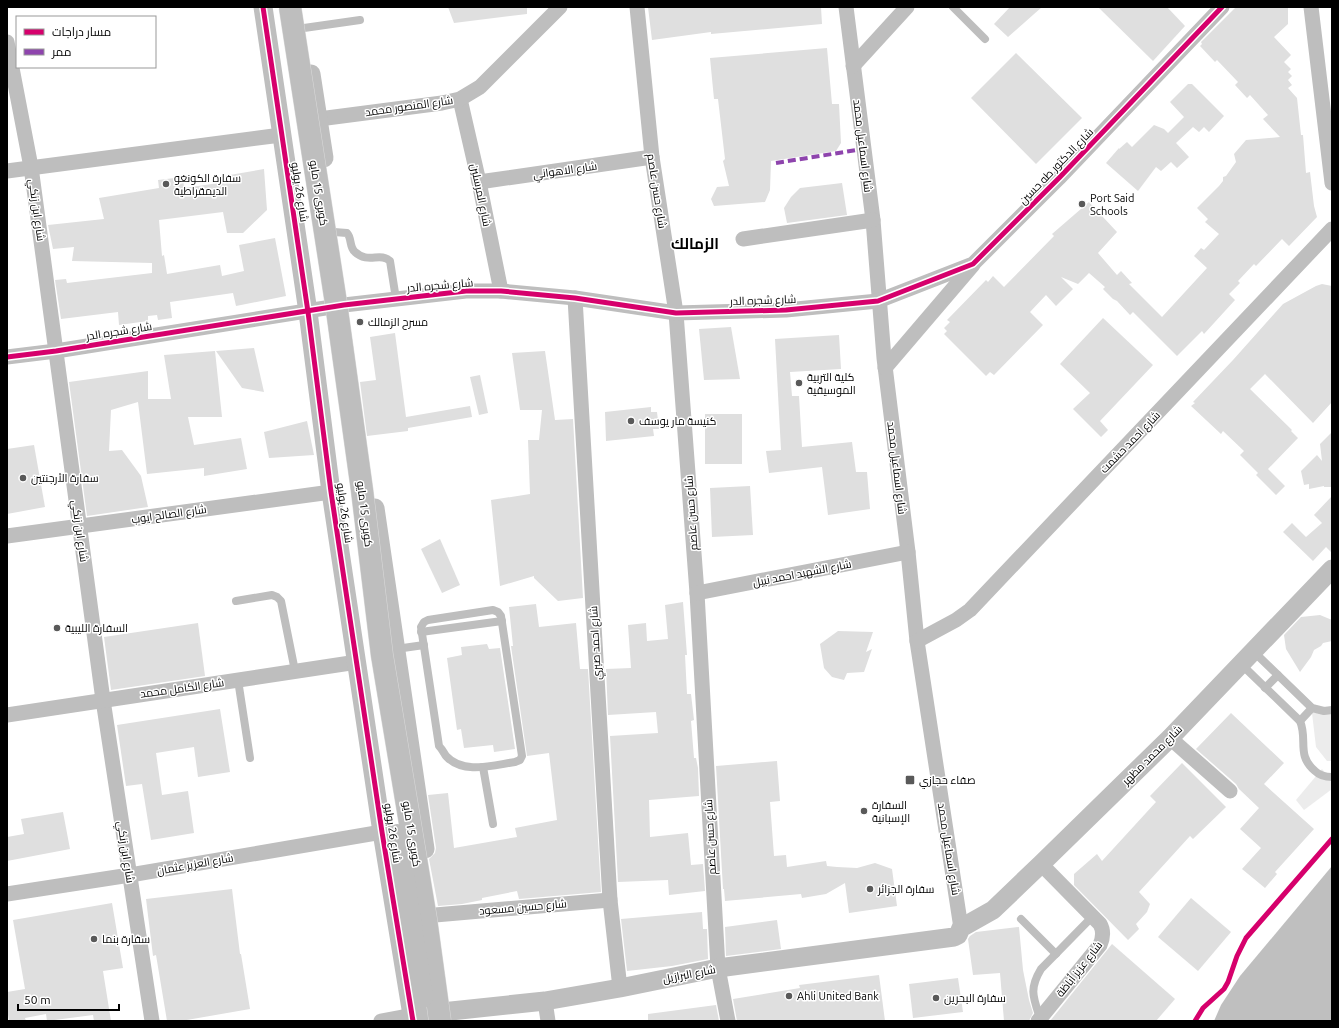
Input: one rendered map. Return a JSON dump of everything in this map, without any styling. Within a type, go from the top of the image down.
[{"type":"highway","name":"كوبرى 15 مايو","points":[[276,7],[323,307],[369,659],[411,921],[417,1019]]},
{"type":"highway","name":"كوبرى 15 مايو","points":[[290,7],[336,303],[362,490],[382,655],[426,919],[445,1018]]},
{"type":"street","name":"شارع 26 يوليو","points":[[263,7],[308,312],[331,492],[382,832],[417,1019]]},
{"type":"street","points":[[300,7],[319,119],[344,305],[435,915],[445,1018]]},
{"type":"street","name":"شارع المنصور محمد","points":[[319,119],[442,103],[460,99],[480,87],[560,7]]},
{"type":"street","name":"شارع حسن عاصم","points":[[637,7],[652,157],[676,313],[697,593],[718,968],[728,1021]]},
{"type":"street","name":"شارع اسماعيل محمد","points":[[846,7],[873,220],[878,301],[884,363],[908,552],[917,641],[962,928]]},
{"type":"street","points":[[853,66],[907,7]]},
{"type":"street","name":"شارع الدكتور طه حسين","points":[[884,363],[974,264],[1059,178],[1222,7]]},
{"type":"street","points":[[1311,7],[1332,183]]},
{"type":"street","name":"شارع ابن زنكي","points":[[7,42],[32,167],[103,700],[152,1021]]},
{"type":"street","name":"شارع المرسلين","points":[[460,99],[479,182],[501,291]]},
{"type":"street","points":[[7,171],[281,135]]},
{"type":"street","name":"شارع الاهواني","points":[[479,182],[652,157]]},
{"type":"street","points":[[743,239],[873,220]]},
{"type":"street","name":"شارع احمد حشمت","points":[[917,641],[956,620],[970,610],[1332,229]]},
{"type":"street","name":"شارع الدكتور طه حسين","points":[[878,301],[974,264]]},
{"type":"street","name":"شارع شجره الدر","points":[[7,357],[56,351],[308,312],[344,305],[466,291],[501,291],[575,298],[676,313],[786,310],[878,301]]},
{"type":"street","name":"شارع احمد صبري","points":[[575,298],[610,900],[620,988]]},
{"type":"street","name":"شارع الصالح ايوب","points":[[7,536],[331,492]]},
{"type":"street","name":"شارع الشهيد احمد نبيل","points":[[697,593],[908,552]]},
{"type":"street","name":"شارع محمد مظهر","points":[[962,928],[993,910],[1170,738],[1247,658],[1329,578]]},
{"type":"street","name":"شارع الكامل محمد","points":[[7,715],[357,662]]},
{"type":"street","points":[[1170,738],[1230,791]]},
{"type":"street","name":"شارع العزيز عثمان","points":[[7,894],[130,875],[382,832]]},
{"type":"street","name":"شارع عزيز أباظة","points":[[1039,1020],[1097,949],[1102,940],[1103,929],[1093,916],[1041,864]]},
{"type":"street","name":"شارع حسين مسعود","points":[[435,915],[610,900]]},
{"type":"street","name":"شارع البرازيل","points":[[417,1019],[445,1018],[620,988],[718,968],[954,937],[958,935],[962,928]]},
{"type":"street","points":[[545,1001],[548,1021]]},
{"type":"street","points":[[381,1021],[417,1019]]},
{"type":"lane","points":[[953,7],[985,39]]},
{"type":"lane","points":[[304,28],[360,20]]},
{"type":"lane","points":[[334,232],[347,233],[349,235],[352,249],[363,258],[370,259],[382,257],[387,258],[390,261],[396,299]]},
{"type":"lane","points":[[236,601],[272,596],[281,602],[295,672]]},
{"type":"lane","points":[[502,621],[522,756],[520,760],[470,768],[457,764],[447,757],[439,746],[424,645],[421,632],[502,621]]},
{"type":"lane","points":[[395,649],[424,645]]},
{"type":"lane","points":[[1247,658],[1278,675],[1312,708],[1317,710],[1332,710]]},
{"type":"lane","points":[[1247,658],[1265,688],[1300,721],[1303,732],[1303,753],[1308,765],[1318,774],[1332,777]]},
{"type":"lane","points":[[1265,688],[1278,675]]},
{"type":"lane","points":[[238,680],[250,758]]},
{"type":"lane","points":[[1300,721],[1312,708]]},
{"type":"lane","points":[[483,766],[493,824]]},
{"type":"lane","points":[[1039,1020],[1033,995],[1035,982],[1041,969],[1093,916]]},
{"type":"lane","points":[[1021,919],[1056,954]]},
{"type":"shaded area","points":[[1332,712],[1332,761],[1327,761],[1316,747],[1312,713]]},
{"type":"shaded area","points":[[1322,769],[1332,781],[1332,789],[1304,810],[1296,800]]},
{"type":"shaded area","points":[[1332,866],[1332,1021],[1214,1021],[1221,1005],[1240,976]]},
{"type":"building","points":[[448,7],[527,7],[527,14],[454,23]]},
{"type":"building","points":[[648,7],[821,7],[822,24],[711,34],[711,32],[652,40]]},
{"type":"building","points":[[1010,7],[1042,7],[1008,37],[994,24]]},
{"type":"building","points":[[1098,7],[1167,7],[1185,26],[1153,61]]},
{"type":"building","points":[[1236,7],[1288,7],[1288,24],[1274,37],[1291,55],[1284,62],[1291,69],[1288,72],[1292,76],[1288,80],[1292,85],[1288,88],[1297,98],[1301,135],[1303,135],[1306,173],[1310,172],[1314,206],[1317,217],[1289,246],[1282,239],[1256,266],[1254,264],[1238,281],[1240,283],[1229,294],[1235,300],[1204,334],[1202,331],[1177,356],[1133,312],[1130,315],[1117,301],[1113,299],[1103,289],[1105,287],[1089,273],[1078,284],[1061,277],[1073,289],[1056,306],[1046,295],[1030,312],[1043,325],[994,375],[990,372],[986,376],[944,334],[947,331],[944,328],[950,322],[947,320],[986,280],[988,282],[993,276],[1004,287],[1054,236],[1052,234],[1089,202],[1117,232],[1098,253],[1117,275],[1121,271],[1132,283],[1129,284],[1162,317],[1207,268],[1194,256],[1201,248],[1204,250],[1219,234],[1205,222],[1208,219],[1197,208],[1223,181],[1223,177],[1226,176],[1236,162],[1234,154],[1246,140],[1280,137],[1263,119],[1268,115],[1250,95],[1247,98],[1235,85],[1238,82],[1217,60],[1215,62],[1200,46],[1202,44],[1201,42]]},
{"type":"building","points":[[827,48],[832,104],[839,104],[841,143],[836,151],[771,161],[770,190],[765,202],[714,206],[711,199],[717,187],[729,186],[723,161],[725,159],[718,99],[714,99],[710,58]]},
{"type":"building","points":[[1016,53],[1082,118],[1036,164],[971,98]]},
{"type":"building","points":[[1188,84],[1192,84],[1224,116],[1209,132],[1204,127],[1199,132],[1193,127],[1176,143],[1189,157],[1177,168],[1171,162],[1161,171],[1156,167],[1138,191],[1106,163],[1119,148],[1127,142],[1132,147],[1154,125],[1164,129],[1168,133],[1184,117],[1170,102]]},
{"type":"building","points":[[264,169],[267,210],[243,233],[227,233],[223,212],[159,220],[162,256],[164,255],[167,274],[220,265],[222,276],[244,271],[239,245],[275,238],[286,296],[236,306],[233,293],[170,302],[172,318],[158,320],[157,315],[148,316],[148,321],[119,325],[118,312],[61,319],[55,280],[66,279],[67,283],[152,273],[152,263],[72,261],[74,247],[53,249],[48,225],[104,219],[99,198],[159,188],[158,180],[183,177],[184,188],[219,183],[218,177]]},
{"type":"building","points":[[842,183],[847,215],[787,223],[784,208],[791,197],[800,188]]},
{"type":"building","points":[[1322,284],[1332,286],[1332,402],[1313,423],[1265,374],[1250,389],[1292,430],[1291,431],[1298,438],[1268,469],[1285,486],[1276,495],[1256,475],[1258,473],[1240,455],[1244,451],[1223,431],[1221,434],[1191,406],[1283,304]]},
{"type":"building","points":[[1103,318],[1153,365],[1100,421],[1108,430],[1101,437],[1073,409],[1090,393],[1060,364]]},
{"type":"building","points":[[731,327],[740,379],[704,380],[699,329]]},
{"type":"building","points":[[395,333],[406,417],[470,406],[472,417],[408,428],[408,431],[367,436],[360,382],[376,380],[370,337]]},
{"type":"building","points":[[839,335],[841,369],[790,372],[792,396],[799,396],[802,447],[852,442],[856,472],[867,472],[870,509],[828,515],[822,467],[769,473],[766,451],[781,450],[775,339]]},
{"type":"building","points":[[254,348],[264,392],[242,388],[216,351]]},
{"type":"building","points":[[215,351],[222,417],[188,417],[194,445],[241,438],[247,469],[204,476],[204,468],[147,474],[138,402],[111,410],[109,451],[122,450],[141,476],[148,507],[87,516],[69,382],[148,371],[148,399],[171,399],[164,355]]},
{"type":"building","points":[[545,351],[555,420],[573,419],[583,598],[558,601],[534,578],[534,576],[500,586],[491,500],[530,494],[528,440],[539,440],[542,410],[520,410],[512,353]]},
{"type":"building","points":[[480,375],[488,413],[479,415],[470,377]]},
{"type":"building","name":"كنيسة مار يوسف","points":[[651,407],[651,412],[657,412],[659,429],[653,429],[654,436],[606,441],[605,412]]},
{"type":"building","points":[[705,414],[742,414],[742,464],[705,464]]},
{"type":"building","points":[[307,421],[314,455],[269,458],[264,432]]},
{"type":"building","points":[[1332,432],[1332,487],[1324,486],[1309,489],[1309,484],[1304,485],[1301,471],[1317,455],[1322,461],[1320,444]]},
{"type":"building","name":"سفارة الأرجنتين","points":[[34,445],[45,507],[7,514],[7,449]]},
{"type":"building","points":[[750,486],[753,535],[712,537],[710,488]]},
{"type":"building","points":[[1332,496],[1332,553],[1326,547],[1313,561],[1283,532],[1292,523],[1306,537],[1322,523],[1314,515]]},
{"type":"building","points":[[440,539],[460,585],[442,593],[421,549]]},
{"type":"building","points":[[683,602],[687,655],[685,655],[687,694],[691,694],[694,720],[691,721],[694,758],[696,758],[698,768],[699,796],[649,800],[650,837],[688,833],[691,865],[703,864],[705,891],[669,895],[668,880],[618,882],[610,736],[658,733],[656,712],[608,715],[606,669],[631,668],[628,625],[646,623],[647,641],[668,639],[665,605]]},
{"type":"building","points":[[536,604],[539,627],[576,623],[580,669],[588,669],[601,892],[519,899],[517,891],[482,898],[482,900],[462,904],[438,906],[429,859],[435,853],[436,848],[428,795],[448,793],[454,848],[517,837],[515,828],[557,820],[549,753],[527,756],[511,646],[513,646],[509,607]]},
{"type":"building","points":[[1320,615],[1332,620],[1332,641],[1323,643],[1314,650],[1311,657],[1300,672],[1286,649],[1284,635],[1301,617]]},
{"type":"building","points":[[198,623],[205,676],[111,690],[104,637]]},
{"type":"building","points":[[838,631],[873,632],[866,652],[872,649],[864,672],[847,673],[844,680],[832,677],[824,668],[820,644]]},
{"type":"building","points":[[487,644],[489,649],[500,648],[515,749],[494,752],[493,745],[464,748],[461,729],[457,730],[447,658],[462,655],[461,647]]},
{"type":"building","points":[[220,709],[230,772],[198,777],[194,747],[156,753],[162,795],[188,791],[194,833],[151,840],[142,784],[126,786],[117,725]]},
{"type":"building","points":[[1231,713],[1284,763],[1264,784],[1314,829],[1275,872],[1277,874],[1265,888],[1242,869],[1261,848],[1240,829],[1259,808],[1239,789],[1236,784],[1196,749]]},
{"type":"building","points":[[777,761],[780,801],[770,802],[774,856],[786,855],[787,867],[826,861],[827,866],[857,868],[875,863],[892,869],[897,906],[849,913],[845,883],[826,894],[802,898],[801,894],[725,901],[716,766]]},
{"type":"building","points":[[1182,763],[1226,807],[1193,839],[1190,836],[1139,892],[1150,904],[1147,912],[1136,924],[1139,929],[1128,940],[1074,885],[1074,874],[1097,854],[1102,861],[1156,802],[1150,796]]},
{"type":"building","points":[[63,812],[70,849],[7,861],[7,837],[24,834],[21,819]]},
{"type":"building","points":[[232,889],[240,954],[250,1009],[181,1021],[167,1021],[156,955],[153,956],[146,899]]},
{"type":"building","points":[[1191,898],[1231,932],[1198,971],[1158,937]]},
{"type":"building","points":[[112,903],[123,968],[103,971],[111,1021],[94,1021],[93,1015],[47,1021],[46,1014],[25,1018],[26,1021],[9,1021],[7,992],[25,989],[13,920]]},
{"type":"building","points":[[702,912],[703,929],[707,929],[708,959],[672,966],[627,971],[621,919]]},
{"type":"building","points":[[777,920],[781,949],[726,956],[725,927]]},
{"type":"building","points":[[1019,927],[1023,970],[1033,1013],[1029,1021],[1004,1021],[1000,973],[973,975],[968,939],[976,932]]},
{"type":"building","points":[[1112,944],[1175,999],[1156,1021],[1050,1021]]},
{"type":"building","points":[[879,975],[885,1021],[737,1021],[733,999],[800,988],[799,985]]},
{"type":"building","name":"سفارة البحرين","points":[[958,978],[963,1012],[913,1018],[909,984]]},
{"type":"building","points":[[716,1005],[719,1021],[648,1021],[648,1014]]},
{"type":"marked path","points":[[776,163],[863,149]]},
{"type":"cycle path","points":[[263,7],[308,312],[331,492],[382,832],[413,1021]]},
{"type":"cycle path","points":[[7,357],[56,351],[344,305],[466,291],[501,291],[575,298],[676,313],[786,310],[878,301],[973,264],[1059,178],[1222,7]]},
{"type":"cycle path","points":[[1195,1021],[1203,1008],[1224,989],[1246,938],[1332,839]]},
{"type":"place","name":"سفارة الكونغو الديمقراطية","points":[[166,184]]},
{"type":"place","name":"Port Said Schools","points":[[1082,204]]},
{"type":"place","name":"مسرح الزمالك","points":[[360,322]]},
{"type":"place","name":"كلية التربية الموسيقية","points":[[799,383]]},
{"type":"place","name":"كنيسة مار يوسف","points":[[631,421]]},
{"type":"place","name":"سفارة الأرجنتين","points":[[23,478]]},
{"type":"place","name":"السفارة الليبية","points":[[57,628]]},
{"type":"place","name":"صفاء حجازي","points":[[910,780]]},
{"type":"place","name":"السفارة الإسبانية","points":[[864,811]]},
{"type":"place","name":"سفارة الجزائر","points":[[870,889]]},
{"type":"place","name":"سفارة بنما","points":[[94,939]]},
{"type":"place","name":"Ahli United Bank","points":[[789,996]]},
{"type":"place","name":"سفارة البحرين","points":[[936,998]]},
{"type":"district","name":"الزمالك","points":[[695,243]]}]
